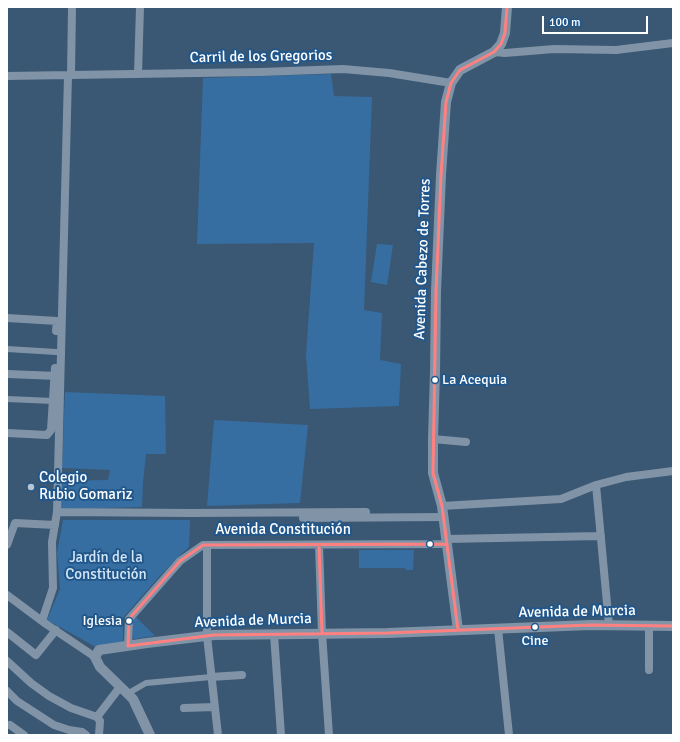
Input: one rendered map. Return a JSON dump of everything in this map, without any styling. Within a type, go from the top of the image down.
[{"type":"street","points":[[7,433],[47,435],[51,430],[53,401],[57,376],[72,7]]},
{"type":"street","points":[[138,74],[140,7]]},
{"type":"street","name":"Avenida Cabezo de Torres","points":[[458,630],[444,517],[433,473],[436,291],[446,102],[451,83],[460,70],[494,52],[502,44],[505,33],[507,7]]},
{"type":"street","points":[[494,52],[505,54],[554,49],[616,50],[673,43]]},
{"type":"street","name":"Carril de los Gregorios","points":[[7,76],[343,69],[389,73],[451,83]]},
{"type":"street","points":[[7,318],[56,321],[57,512],[52,542],[53,588],[42,621]]},
{"type":"street","points":[[7,348],[56,352]]},
{"type":"street","points":[[7,374],[57,376]]},
{"type":"street","points":[[7,399],[53,401]]},
{"type":"street","points":[[433,439],[466,442]]},
{"type":"street","points":[[442,506],[562,499],[596,485],[626,477],[673,471]]},
{"type":"street","points":[[596,485],[610,625]]},
{"type":"street","points":[[57,512],[366,512]]},
{"type":"street","points":[[208,518],[444,517]]},
{"type":"street","points":[[7,545],[11,526],[16,523],[55,525]]},
{"type":"street","name":"Avenida Constitución","points":[[128,646],[129,619],[180,561],[203,545],[447,542],[601,536]]},
{"type":"street","points":[[319,544],[322,634],[329,735]]},
{"type":"street","points":[[207,545],[207,636],[218,735]]},
{"type":"street","points":[[7,595],[42,621],[97,654],[100,667],[133,699],[150,735]]},
{"type":"street","name":"Avenida de Murcia","points":[[97,654],[128,646],[207,636],[388,633],[590,625],[673,626]]},
{"type":"street","points":[[649,626],[649,670]]},
{"type":"street","points":[[498,629],[509,735]]},
{"type":"street","points":[[7,632],[36,655],[56,630]]},
{"type":"street","points":[[274,634],[281,735]]},
{"type":"street","points":[[7,660],[31,683],[49,696],[70,708],[97,717],[100,721],[99,735]]},
{"type":"street","points":[[127,694],[146,683],[242,675]]},
{"type":"street","points":[[97,717],[120,687]]},
{"type":"street","points":[[7,691],[18,701],[54,725],[69,730],[82,732],[86,735]]},
{"type":"street","points":[[184,708],[214,707]]},
{"type":"street","points":[[9,724],[16,735]]},
{"type":"street","points":[[9,724],[24,735]]},
{"type":"green space","points":[[331,74],[334,96],[372,97],[364,310],[382,313],[380,360],[401,364],[399,406],[310,409],[306,355],[314,243],[197,244],[203,78]]},
{"type":"green space","points":[[377,244],[393,245],[387,285],[371,282]]},
{"type":"green space","points":[[65,392],[165,396],[166,454],[146,454],[142,507],[61,509],[61,481],[108,480],[110,470],[62,468]]},
{"type":"green space","points":[[214,420],[308,425],[300,503],[207,506]]},
{"type":"green space","name":"Jardín de la Constitución","points":[[63,520],[190,520],[189,547],[157,579],[123,618],[123,643],[96,647],[47,620],[60,589],[57,553]]},
{"type":"green space","points":[[359,550],[414,550],[413,570],[406,570],[405,568],[359,568]]},
{"type":"green space","points":[[136,617],[155,636],[133,639],[132,622]]},
{"type":"transit line","points":[[458,630],[442,506],[433,473],[436,291],[446,102],[451,83],[460,70],[494,52],[501,44],[505,33],[507,7]]},
{"type":"transit line","points":[[128,646],[129,619],[180,561],[203,545],[447,544]]},
{"type":"transit line","points":[[319,545],[322,633]]},
{"type":"transit line","points":[[128,646],[214,635],[388,633],[590,625],[673,626]]},
{"type":"place","name":"La Acequia","points":[[435,380]]},
{"type":"place","name":"Colegio Rubio Gomariz","points":[[31,487]]},
{"type":"place","name":"Iglesia","points":[[129,621]]},
{"type":"place","name":"Cine","points":[[535,627]]}]
